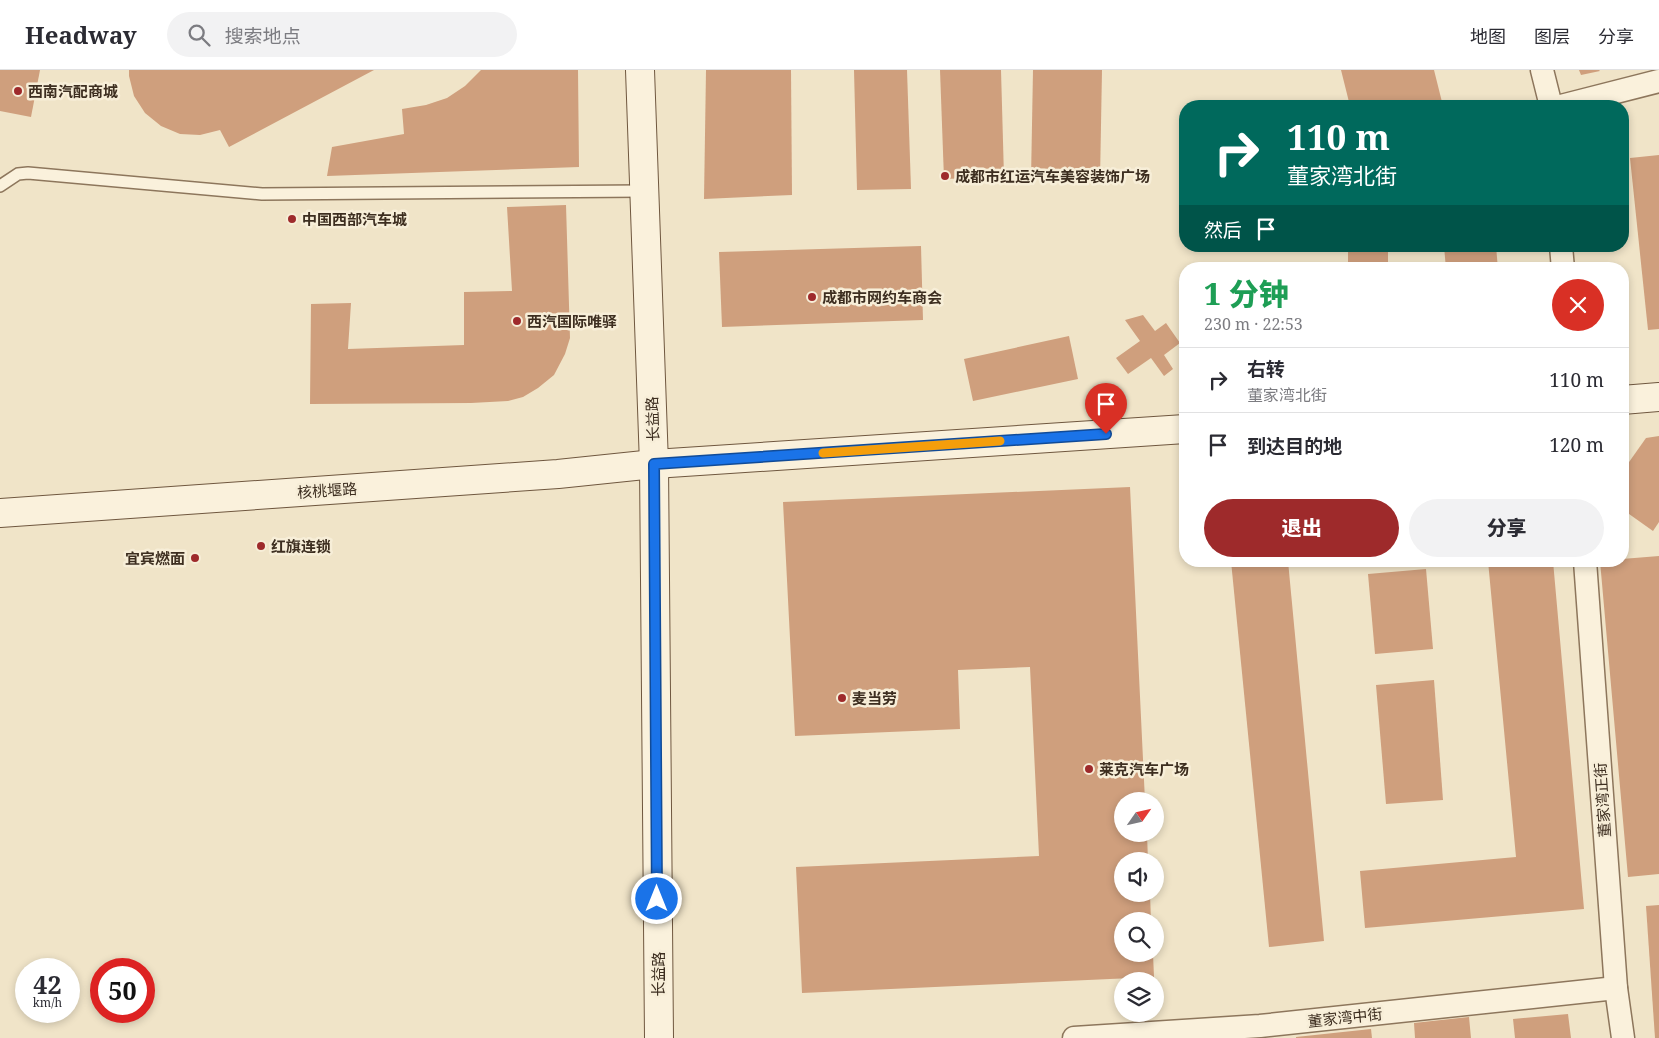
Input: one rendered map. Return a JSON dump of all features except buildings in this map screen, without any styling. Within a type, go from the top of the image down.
[{"type":"street","name":"长益路","points":[[640,70],[654,464],[658,1038]]},
{"type":"street","points":[[1542,70],[1550,100]]},
{"type":"street","points":[[1585,100],[1659,81]]},
{"type":"street","points":[[1629,399],[1659,397]]},
{"type":"street","name":"核桃堰路","points":[[0,513],[558,474],[654,464],[1179,429]]},
{"type":"street","name":"董家湾正街","points":[[1584,567],[1616,988],[1623,1038]]},
{"type":"street","name":"董家湾中街","points":[[1074,1038],[1260,1026],[1616,988]]},
{"type":"lane","points":[[0,186],[18,174],[28,172],[262,194],[644,191]]},
{"type":"slow traffic","points":[[823,453],[1000,441]]},
{"type":"place","name":"西南汽配商城","points":[[18,91]]},
{"type":"place","name":"成都市红运汽车美容装饰广场","points":[[945,176]]},
{"type":"place","name":"中国西部汽车城","points":[[292,219]]},
{"type":"place","name":"成都市网约车商会","points":[[812,297]]},
{"type":"place","name":"西汽国际唯驿","points":[[517,321]]},
{"type":"place","name":"红旗连锁","points":[[261,546]]},
{"type":"place","name":"宜宾燃面","points":[[195,558]]},
{"type":"place","name":"麦当劳","points":[[842,698]]},
{"type":"place","name":"莱克汽车广场","points":[[1089,769]]},
{"type":"route","points":[[657,899],[654,464],[1106,434]]}]
